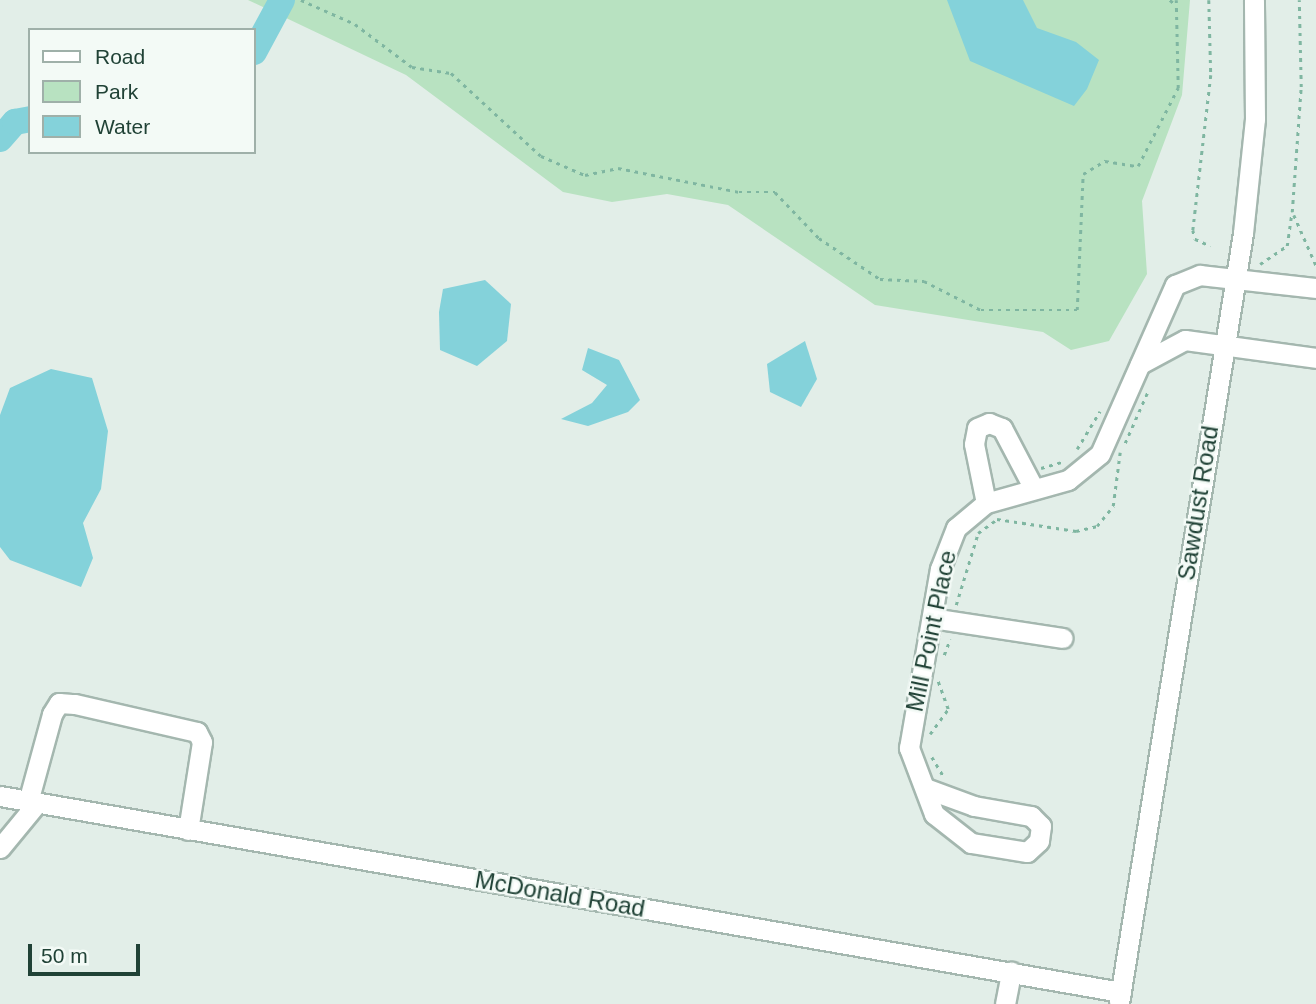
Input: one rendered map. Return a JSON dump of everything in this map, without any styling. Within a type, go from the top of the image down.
[{"type":"street","name":"Sawdust Road","points":[[1120,998],[1236,277],[1255,119],[1254,0]]},
{"type":"street","points":[[1032,480],[1002,428],[989,422],[977,428],[974,444],[986,503],[1032,480],[1068,480],[1101,454],[1133,384],[1157,313],[1175,285],[1200,275],[1316,288]]},
{"type":"street","points":[[1140,364],[1185,340],[1316,358]]},
{"type":"street","name":"Mill Point Place","points":[[925,788],[974,806],[1031,816],[1041,826],[1039,841],[1027,852],[971,843],[934,814],[909,748],[947,544],[986,503]]},
{"type":"street","points":[[932,618],[1062,638]]},
{"type":"street","points":[[0,848],[33,803],[52,714],[59,703],[75,704],[197,732],[202,742],[188,830]]},
{"type":"street","name":"McDonald Road","points":[[0,796],[1011,972],[1120,998]]},
{"type":"street","points":[[1005,1004],[1011,972]]},
{"type":"path","points":[[302,0],[355,24],[412,66],[451,73],[541,156],[585,175],[618,168],[739,192],[775,192],[819,239],[880,279],[924,281],[981,310],[1077,310],[1083,174],[1105,161],[1138,166],[1178,88],[1176,2],[1170,0]]},
{"type":"path","points":[[1209,0],[1211,75],[1193,230],[1195,239],[1211,246]]},
{"type":"path","points":[[1259,264],[1287,246],[1301,87],[1299,0]]},
{"type":"path","points":[[1292,212],[1316,264]]},
{"type":"path","points":[[942,659],[953,621],[963,567],[988,526],[998,519],[1076,531],[1097,526],[1113,506],[1121,451],[1151,393],[1133,384]]},
{"type":"path","points":[[1032,480],[1070,459],[1093,417],[1108,405]]},
{"type":"path","points":[[939,668],[948,709],[928,737],[943,775]]},
{"type":"green space","points":[[248,0],[1190,0],[1182,95],[1142,201],[1147,274],[1109,341],[1071,350],[1043,332],[875,305],[728,205],[667,194],[612,202],[563,192],[406,75]]},
{"type":"water","points":[[947,0],[1023,0],[1037,28],[1076,42],[1099,60],[1087,89],[1074,106],[970,61]]},
{"type":"water","points":[[485,280],[511,304],[507,341],[477,366],[440,350],[439,312],[443,289]]},
{"type":"water","points":[[805,341],[817,379],[801,407],[770,392],[767,364]]},
{"type":"water","points":[[588,348],[619,360],[640,400],[628,412],[588,426],[561,419],[592,403],[607,385],[582,370]]},
{"type":"water","points":[[51,369],[92,378],[108,431],[101,489],[83,523],[93,558],[81,587],[10,560],[0,547],[0,415],[10,388]]},
{"type":"waterway","points":[[256,48],[282,0]]},
{"type":"waterway","points":[[0,139],[15,122],[28,119]]}]
